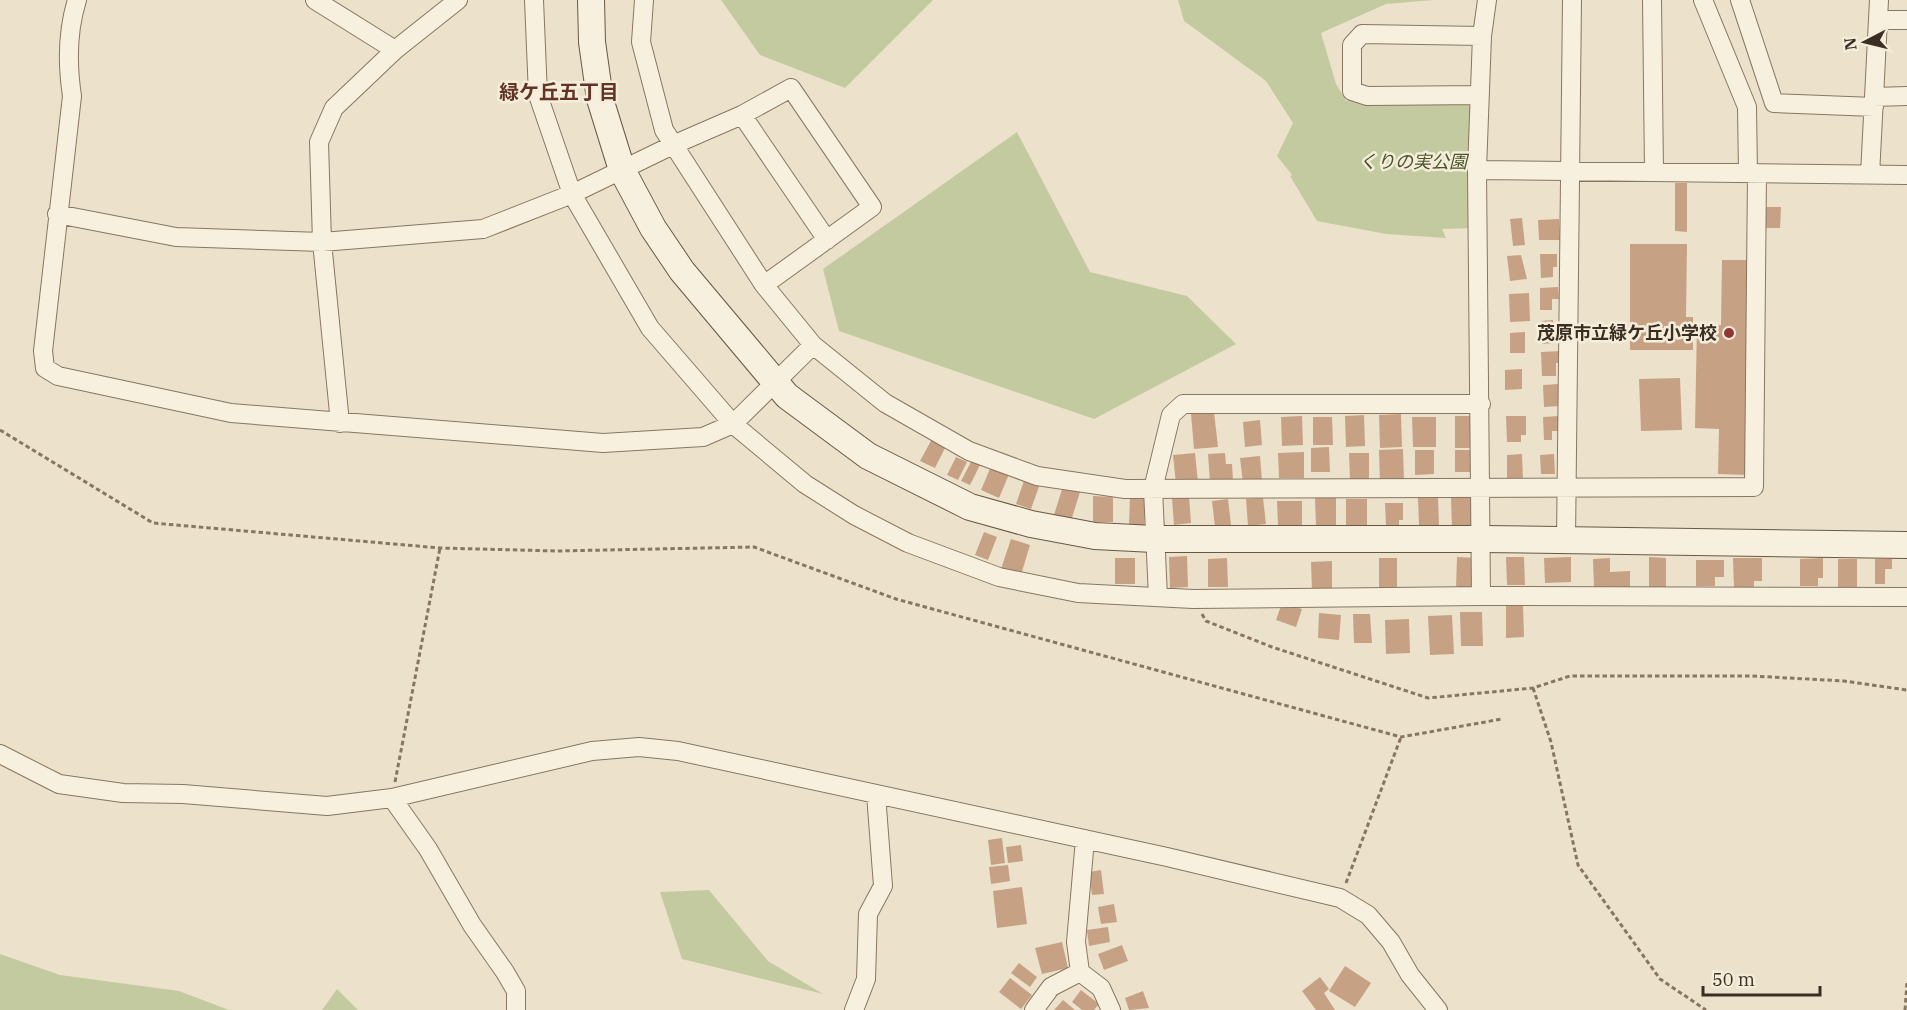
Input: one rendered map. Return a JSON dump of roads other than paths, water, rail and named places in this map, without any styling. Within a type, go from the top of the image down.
[{"type":"street","points":[[77,0],[71,20],[67,66],[72,96],[43,351],[45,368],[58,376],[231,413],[603,443],[704,437],[733,424],[813,345]]},
{"type":"street","points":[[315,0],[395,50]]},
{"type":"street","points":[[340,423],[322,242],[319,142],[333,108],[395,50],[458,0]]},
{"type":"street","points":[[534,0],[538,95],[572,194],[650,328],[733,424],[805,484],[854,515],[908,543],[1010,579],[1078,594],[1193,599],[1481,596],[1907,597]]},
{"type":"street","points":[[591,0],[592,42],[600,99],[622,170],[653,228],[682,271],[787,396],[868,456],[970,507],[1031,524],[1095,536],[1154,539],[1483,539],[1907,545]]},
{"type":"street","points":[[644,0],[641,42],[664,130],[764,285],[813,345],[885,403],[969,451],[1037,476],[1125,489],[1754,487],[1752,173],[1748,107],[1704,0]]},
{"type":"street","points":[[1481,596],[1483,539],[1477,170],[1482,36],[1487,0]]},
{"type":"street","points":[[1566,540],[1572,0]]},
{"type":"street","points":[[1652,0],[1654,172]]},
{"type":"street","points":[[1740,0],[1774,103],[1874,102],[1907,96]]},
{"type":"street","points":[[1870,175],[1879,0]]},
{"type":"street","points":[[1878,20],[1907,20]]},
{"type":"street","points":[[1480,95],[1366,96],[1352,91],[1352,45],[1362,34],[1482,36]]},
{"type":"street","points":[[57,214],[176,237],[322,242],[483,230],[572,194],[673,145],[742,115],[791,88],[872,207],[764,285]]},
{"type":"street","points":[[742,115],[827,240]]},
{"type":"street","points":[[1477,170],[1907,175]]},
{"type":"street","points":[[1158,597],[1153,489],[1171,415],[1183,405],[1481,404]]},
{"type":"street","points":[[0,754],[59,784],[123,793],[183,794],[327,806],[392,798],[592,751],[639,747],[678,751],[1085,839],[1340,898],[1368,915],[1391,942],[1410,975],[1438,1010]]},
{"type":"street","points":[[854,1010],[866,979],[867,914],[883,886],[876,794]]},
{"type":"street","points":[[392,798],[428,849],[472,925],[505,972],[516,991],[516,1010]]},
{"type":"street","points":[[1085,839],[1076,942],[1080,972],[1101,988],[1111,1010]]},
{"type":"street","points":[[1034,1010],[1051,987],[1080,972]]},
{"type":"place","name":"茂原市立緑ケ丘小学校","points":[[1729,333]]},
{"type":"district","name":"緑ケ丘五丁目","points":[[559,92]]},
{"type":"park label","name":"くりの実公園","points":[[1413,162]]}]
